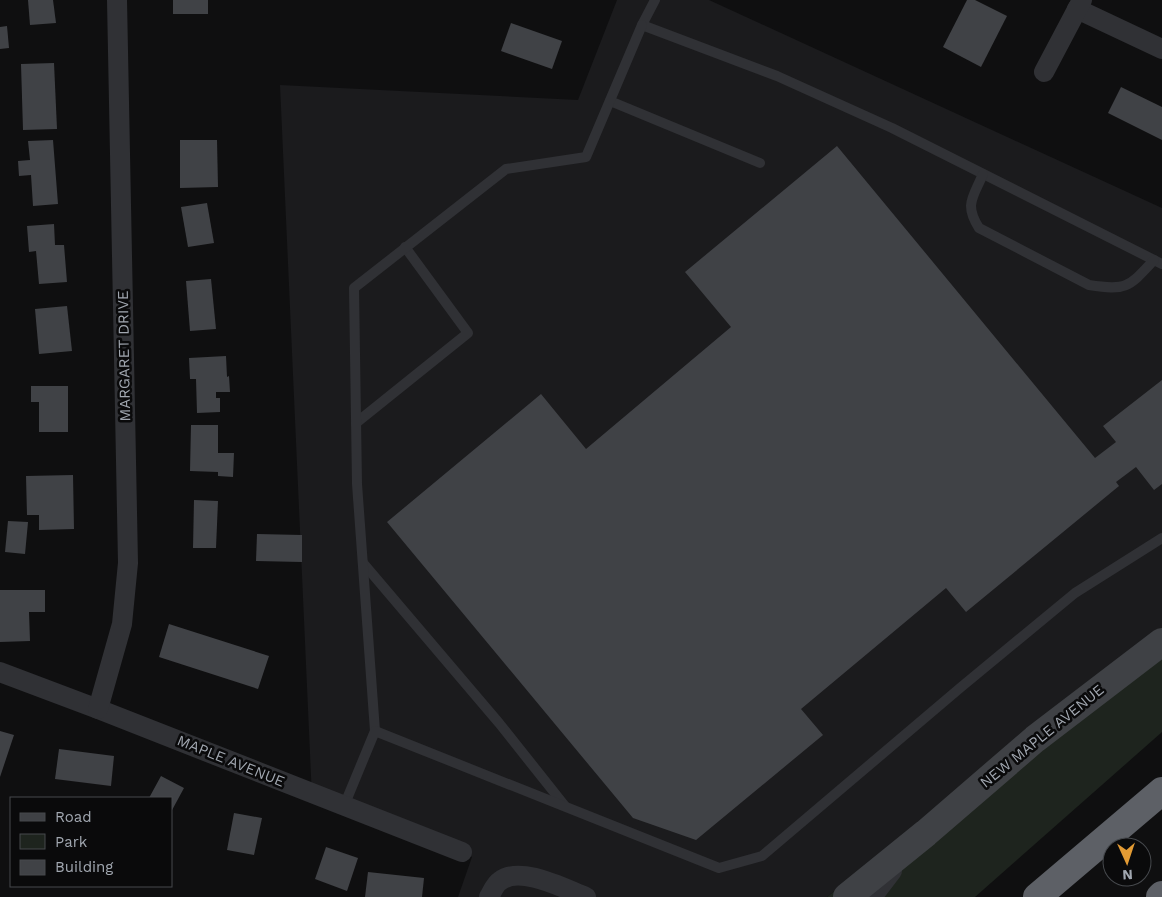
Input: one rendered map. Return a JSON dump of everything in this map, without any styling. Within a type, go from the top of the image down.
[{"type":"highway","points":[[1037,897],[1162,792]]},
{"type":"main road","name":"NEW MAPLE AVENUE","points":[[847,897],[926,833],[1035,738],[1162,642]]},
{"type":"street","name":"MARGARET DRIVE","points":[[98,709],[122,624],[128,563],[117,0]]},
{"type":"street","points":[[1044,72],[1080,5],[1162,49]]},
{"type":"street","name":"MAPLE AVENUE","points":[[0,672],[462,852]]},
{"type":"street","name":"NEW MAPLE AVENUE","points":[[872,897],[926,833]]},
{"type":"street","points":[[489,897],[500,881],[511,876],[525,876],[539,879],[586,897]]},
{"type":"lane","points":[[344,806],[375,731],[357,484],[354,288],[506,169],[586,157],[642,24],[655,0]]},
{"type":"lane","points":[[642,24],[777,76],[892,128],[1158,262],[1136,280],[1122,288],[1089,285],[979,228],[971,215],[970,203],[983,174]]},
{"type":"lane","points":[[610,101],[760,163]]},
{"type":"lane","points":[[356,423],[468,333],[405,248]]},
{"type":"lane","points":[[375,731],[719,868],[762,856],[1075,593],[1162,538]]},
{"type":"lane","points":[[363,563],[499,723],[566,807]]},
{"type":"shaded area","points":[[617,0],[709,0],[1162,208],[1162,644],[1098,685],[827,897],[458,897],[472,857],[312,798],[280,85],[578,100]]},
{"type":"green space","points":[[1162,644],[1162,732],[975,897],[827,897],[1098,685]]},
{"type":"building","points":[[28,0],[53,0],[56,23],[30,25]]},
{"type":"building","points":[[173,0],[208,0],[208,14],[173,14]]},
{"type":"building","points":[[967,0],[975,0],[1007,16],[981,67],[943,47]]},
{"type":"building","points":[[511,23],[562,41],[552,69],[501,51]]},
{"type":"building","points":[[7,26],[9,48],[0,49],[0,27]]},
{"type":"building","points":[[54,63],[57,129],[23,130],[21,64]]},
{"type":"building","points":[[1121,87],[1162,107],[1162,140],[1108,113]]},
{"type":"building","points":[[53,140],[58,204],[33,206],[31,175],[19,176],[18,161],[30,160],[28,141]]},
{"type":"building","points":[[180,140],[217,140],[218,187],[180,188]]},
{"type":"building","points":[[837,146],[1095,458],[1116,442],[1103,426],[1162,380],[1162,484],[1154,490],[1136,467],[1116,482],[1119,486],[966,612],[946,588],[801,709],[823,735],[696,840],[633,818],[387,522],[541,394],[586,449],[731,327],[685,272]]},
{"type":"building","points":[[207,203],[214,243],[188,247],[181,207]]},
{"type":"building","points":[[54,224],[55,245],[64,245],[67,282],[39,284],[36,251],[29,252],[27,226]]},
{"type":"building","points":[[211,279],[216,329],[190,331],[186,281]]},
{"type":"building","points":[[67,306],[72,351],[39,354],[35,309]]},
{"type":"building","points":[[226,356],[230,392],[216,392],[216,398],[220,398],[220,412],[197,413],[196,379],[190,379],[189,358]]},
{"type":"building","points":[[31,386],[68,386],[68,432],[39,432],[39,402],[31,402]]},
{"type":"building","points":[[191,425],[218,425],[218,453],[234,453],[233,477],[218,476],[218,472],[190,471]]},
{"type":"building","points":[[73,475],[74,529],[39,530],[39,515],[27,515],[26,476]]},
{"type":"building","points":[[194,500],[218,501],[216,548],[193,548]]},
{"type":"building","points":[[8,521],[28,522],[25,554],[5,552]]},
{"type":"building","points":[[257,534],[302,535],[302,562],[256,561]]},
{"type":"building","points":[[0,590],[45,590],[45,612],[29,612],[30,641],[0,642]]},
{"type":"building","points":[[169,624],[269,656],[258,689],[159,657]]},
{"type":"building","points":[[0,731],[14,735],[0,777]]},
{"type":"building","points":[[59,749],[114,756],[111,786],[55,779]]},
{"type":"building","points":[[161,776],[184,788],[172,810],[172,797],[150,797]]},
{"type":"building","points":[[234,813],[262,818],[254,855],[227,850]]},
{"type":"building","points":[[326,847],[358,858],[347,891],[315,879]]},
{"type":"building","points":[[368,872],[424,878],[422,897],[365,897]]}]
